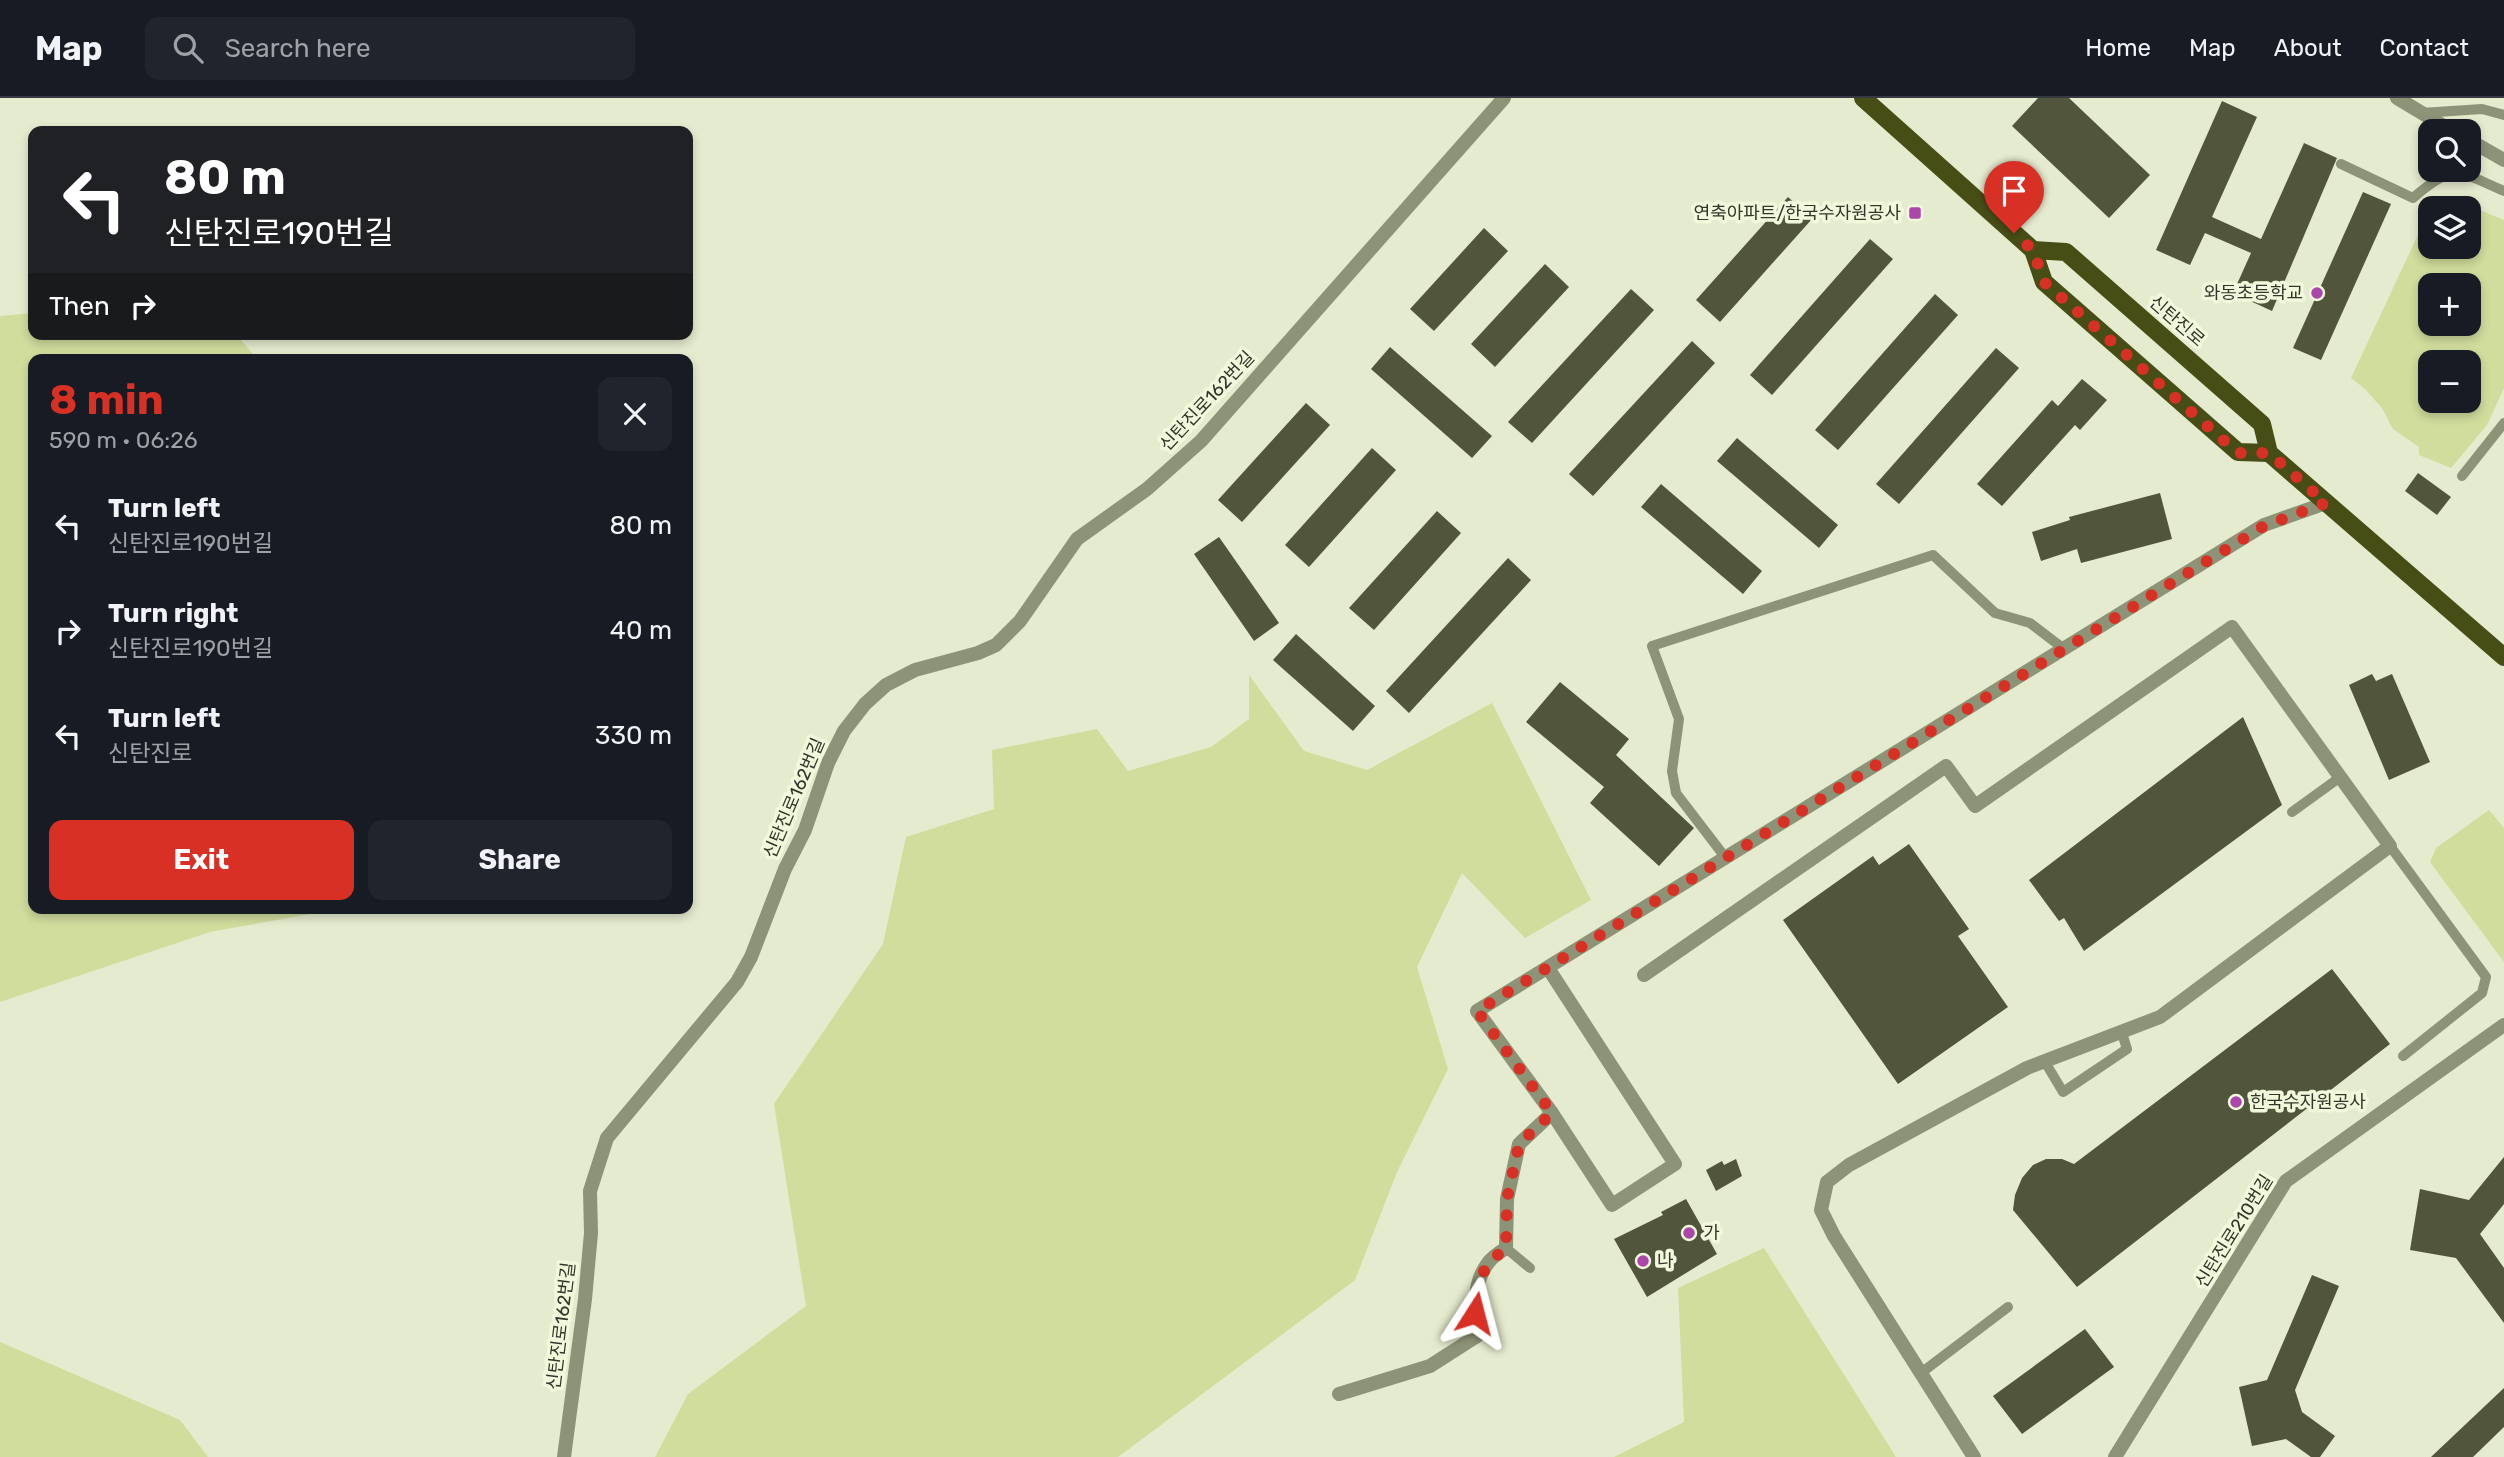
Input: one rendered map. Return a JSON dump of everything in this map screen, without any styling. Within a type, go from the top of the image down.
[{"type":"main road","points":[[1863,98],[2033,250],[2044,282],[2238,453],[2269,453],[2504,657]]},
{"type":"main road","name":"신탄진로","points":[[2033,250],[2067,252],[2262,424],[2269,453]]},
{"type":"street","name":"신탄진로162번길","points":[[564,1457],[592,1233],[590,1191],[607,1138],[737,982],[751,957],[785,869],[805,831],[828,764],[844,731],[865,704],[886,685],[915,670],[978,653],[996,645],[1020,621],[1077,539],[1147,489],[1201,441],[1504,98]]},
{"type":"street","points":[[2398,98],[2430,119]]},
{"type":"street","points":[[2481,148],[2504,160]]},
{"type":"street","points":[[1548,968],[1675,1164],[1612,1205],[1552,1113],[1477,1011],[2264,526],[2326,503]]},
{"type":"street","points":[[1644,975],[1946,766],[1975,806],[2232,627],[2390,846],[2160,1017],[2027,1068],[1849,1165],[1827,1181],[1821,1210],[1834,1236],[1974,1457]]},
{"type":"street","name":"신탄진로210번길","points":[[2115,1457],[2286,1181],[2504,1024]]},
{"type":"street","points":[[1339,1394],[1430,1366],[1480,1334],[1475,1313],[1476,1292],[1488,1263],[1506,1248],[1507,1199],[1519,1144],[1552,1113]]},
{"type":"lane","points":[[2419,113],[2482,109],[2504,115]]},
{"type":"lane","points":[[2341,163],[2413,198],[2436,178],[2460,173],[2504,191]]},
{"type":"lane","points":[[2462,476],[2504,423]]},
{"type":"lane","points":[[1725,857],[1676,793],[1672,771],[1679,719],[1652,646],[1933,555],[1995,613],[2029,623],[2064,649]]},
{"type":"lane","points":[[2292,812],[2339,778]]},
{"type":"lane","points":[[2390,846],[2486,977],[2483,993],[2403,1056]]},
{"type":"lane","points":[[2045,1062],[2063,1092],[2127,1049],[2122,1033]]},
{"type":"lane","points":[[1506,1248],[1530,1268]]},
{"type":"lane","points":[[1921,1373],[2008,1307]]},
{"type":"green space","points":[[2481,211],[2504,220],[2504,388],[2487,425],[2451,468],[2419,455],[2419,447],[2393,429],[2382,408],[2351,378],[2418,235],[2418,259],[2481,259]]},
{"type":"green space","points":[[28,313],[28,340],[241,340],[253,354],[28,354],[28,914],[310,914],[210,932],[0,1002],[0,316]]},
{"type":"green space","points":[[1249,675],[1304,751],[1367,770],[1492,703],[1591,900],[1525,938],[1462,873],[1417,967],[1448,1069],[1397,1172],[1355,1280],[1118,1457],[655,1457],[688,1394],[806,1306],[774,1104],[883,944],[906,837],[994,809],[992,750],[1097,729],[1128,771],[1211,747],[1249,719]]},
{"type":"green space","points":[[2489,810],[2504,828],[2504,962],[2430,862],[2436,848]]},
{"type":"green space","points":[[1764,1248],[1896,1457],[1614,1457],[1684,1422],[1678,1288]]},
{"type":"green space","points":[[0,1342],[180,1420],[208,1457],[0,1457]]},
{"type":"building","points":[[2038,98],[2069,98],[2150,175],[2109,218],[2012,126]]},
{"type":"building","points":[[2222,101],[2257,117],[2212,217],[2261,239],[2304,143],[2337,158],[2272,311],[2233,293],[2251,253],[2205,233],[2190,265],[2156,250]]},
{"type":"building","points":[[2363,192],[2391,204],[2321,360],[2293,348]]},
{"type":"building","points":[[1788,197],[1812,219],[1720,322],[1696,300]]},
{"type":"building","points":[[1484,228],[1508,251],[1434,331],[1410,309]]},
{"type":"building","points":[[1870,239],[1893,259],[1772,395],[1750,375]]},
{"type":"building","points":[[1545,264],[1569,287],[1495,367],[1471,344]]},
{"type":"building","points":[[1631,289],[1654,310],[1532,443],[1508,422]]},
{"type":"building","points":[[1935,294],[1958,315],[1838,450],[1815,430]]},
{"type":"building","points":[[1692,341],[1715,363],[1593,496],[1569,474]]},
{"type":"building","points":[[1390,347],[1492,436],[1472,458],[1371,369]]},
{"type":"building","points":[[1996,348],[2019,368],[1899,504],[1876,484]]},
{"type":"building","points":[[2082,379],[2107,400],[2080,430],[2075,425],[2002,506],[1977,484],[2052,400],[2058,406]]},
{"type":"building","points":[[1306,403],[1330,425],[1242,522],[1218,500]]},
{"type":"building","points":[[1737,438],[1838,525],[1819,548],[1717,461]]},
{"type":"building","points":[[1372,448],[1396,470],[1309,567],[1285,545]]},
{"type":"building","points":[[2418,473],[2451,497],[2437,515],[2405,491]]},
{"type":"building","points":[[1661,484],[1762,571],[1743,594],[1641,507]]},
{"type":"building","points":[[2160,493],[2172,539],[2081,563],[2077,549],[2041,561],[2032,532],[2070,520],[2069,517]]},
{"type":"building","points":[[1437,511],[1461,533],[1374,630],[1349,608]]},
{"type":"building","points":[[1219,537],[1279,623],[1254,641],[1194,554]]},
{"type":"building","points":[[1508,558],[1531,580],[1409,713],[1386,691]]},
{"type":"building","points":[[1296,634],[1375,706],[1353,731],[1273,660]]},
{"type":"building","points":[[2372,674],[2376,681],[2392,674],[2430,762],[2389,780],[2349,685]]},
{"type":"building","points":[[1560,682],[1629,739],[1616,755],[1694,828],[1659,866],[1590,803],[1604,787],[1526,722]]},
{"type":"building","points":[[2243,717],[2282,805],[2084,951],[2064,918],[2059,921],[2029,880]]},
{"type":"building","points":[[1909,844],[1969,929],[1958,936],[2008,1007],[1898,1084],[1783,920],[1873,856],[1879,865]]},
{"type":"building","name":"한국수자원공사","points":[[2332,969],[2390,1044],[2077,1287],[2013,1210],[2015,1195],[2022,1178],[2033,1165],[2046,1159],[2062,1159],[2074,1164]]},
{"type":"building","points":[[2504,1157],[2504,1204],[2480,1234],[2504,1268],[2504,1323],[2456,1258],[2410,1250],[2420,1189],[2469,1200]]},
{"type":"building","points":[[1736,1159],[1742,1176],[1716,1191],[1706,1170],[1722,1161],[1724,1165]]},
{"type":"building","points":[[1686,1199],[1717,1254],[1647,1297],[1614,1239],[1663,1215],[1661,1212]]},
{"type":"building","points":[[2312,1275],[2339,1286],[2295,1390],[2302,1412],[2335,1436],[2320,1457],[2311,1457],[2286,1439],[2252,1446],[2239,1387],[2267,1380]]},
{"type":"building","points":[[2085,1329],[2114,1367],[2022,1434],[1993,1396]]},
{"type":"building","points":[[2504,1388],[2504,1427],[2473,1457],[2431,1457]]},
{"type":"place","name":"연축아파트/한국수자원공사","points":[[1915,213]]},
{"type":"place","name":"와동초등학교","points":[[2317,293]]},
{"type":"place","name":"한국수자원공사","points":[[2236,1102]]},
{"type":"place","name":"가","points":[[1689,1233]]},
{"type":"place","name":"나","points":[[1643,1261]]},
{"type":"route","points":[[1475,1313],[1476,1292],[1488,1263],[1506,1248],[1507,1199],[1519,1144],[1552,1113],[1477,1011],[2264,526],[2326,503],[2269,453],[2238,453],[2044,282],[2033,250],[2014,233]]}]
